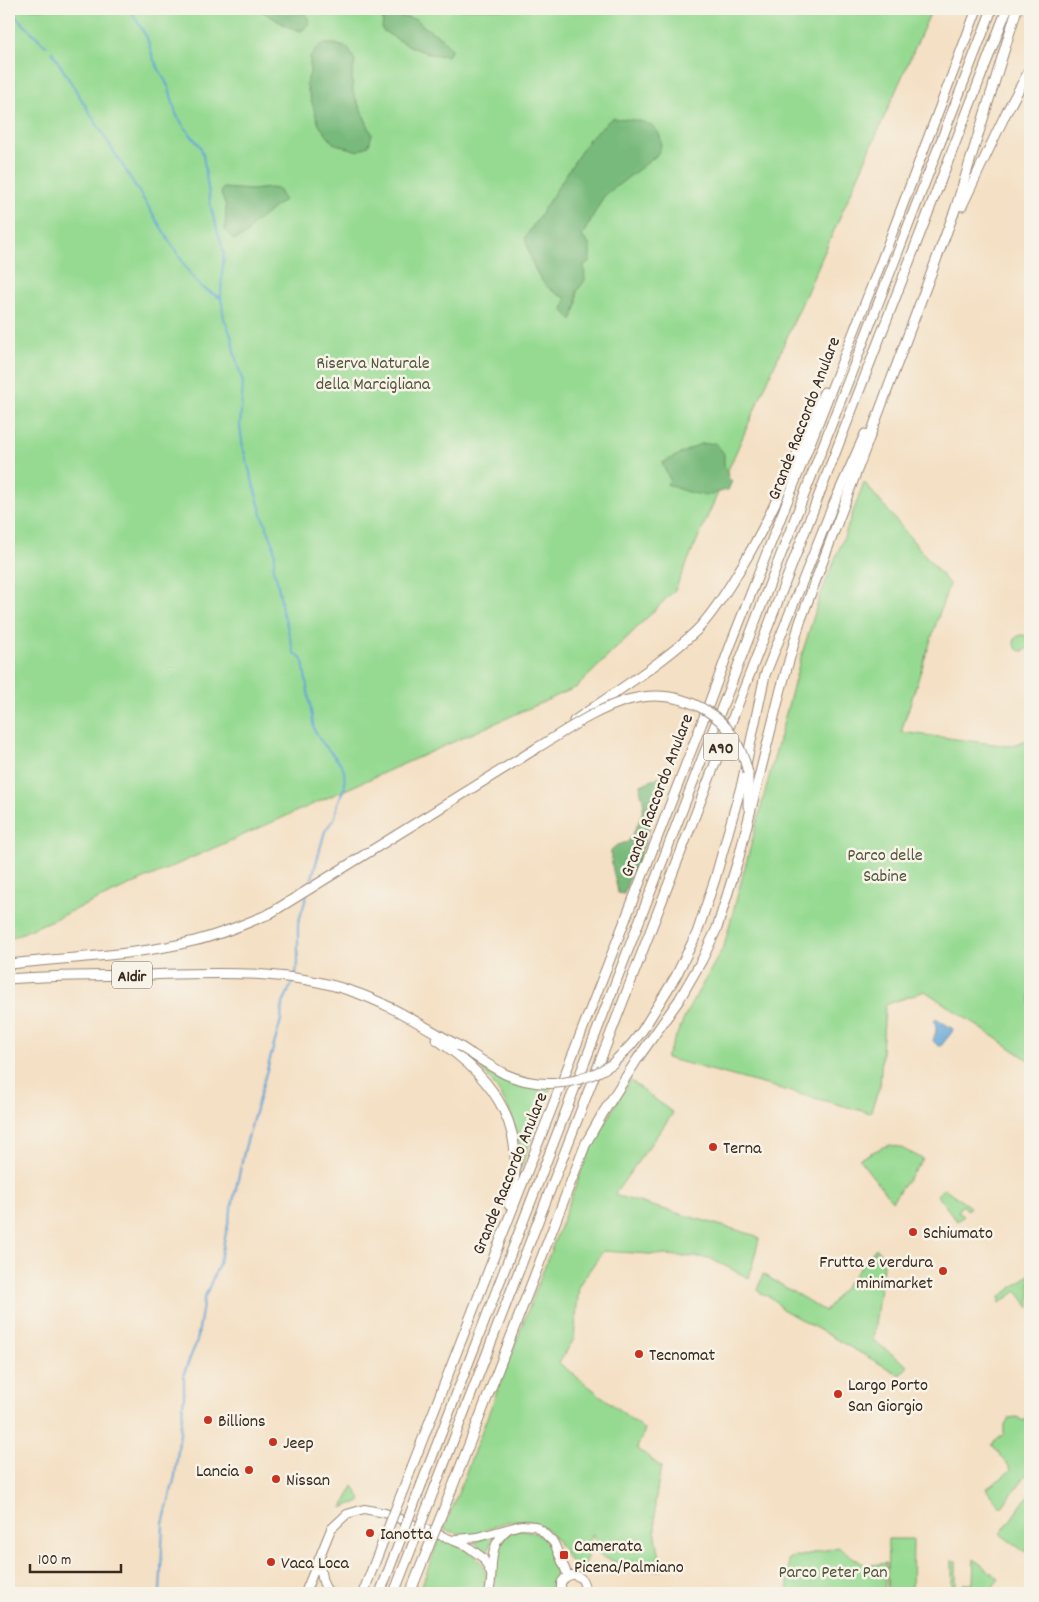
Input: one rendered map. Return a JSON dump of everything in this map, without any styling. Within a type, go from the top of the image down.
[{"type":"highway","name":"Grande Raccordo Anulare","points":[[363,1593],[700,728],[730,644],[877,273],[977,9]]},
{"type":"highway","name":"Grande Raccordo Anulare","points":[[380,1593],[992,9]]},
{"type":"highway","name":"A90","points":[[394,1593],[1007,9]]},
{"type":"highway","points":[[410,1593],[586,1143],[638,1058],[679,1000],[702,960],[717,928],[730,890],[797,633],[811,591],[943,245],[967,176],[1017,9]]},
{"type":"highway","points":[[943,245],[1006,113],[1030,69]]},
{"type":"highway","points":[[532,751],[654,664],[696,631],[718,604],[743,565],[778,496],[877,273]]},
{"type":"highway","points":[[379,1002],[514,1078],[532,1082],[550,1083],[586,1078],[605,1069],[631,1045],[642,1031],[676,976],[692,945],[708,903],[742,783],[765,675],[838,495],[892,378]]},
{"type":"highway","points":[[532,751],[604,709],[627,699],[662,695],[692,703],[721,722],[734,737],[744,757],[749,786],[743,841]]},
{"type":"highway","name":"A1dir","points":[[9,964],[144,951],[195,941],[243,925],[269,914],[532,751]]},
{"type":"highway","name":"A1dir","points":[[9,979],[224,972],[285,977],[336,986],[379,1002]]},
{"type":"highway","points":[[379,1002],[458,1054],[484,1078],[495,1093],[507,1118],[513,1143],[515,1168],[511,1199],[498,1245]]},
{"type":"main road","points":[[305,1593],[331,1529],[341,1518],[360,1509],[372,1509],[454,1539],[479,1554],[491,1574]]},
{"type":"main road","points":[[454,1539],[478,1537],[528,1525],[540,1529],[554,1543],[568,1576]]},
{"type":"main road","points":[[489,1593],[494,1548],[500,1537],[509,1529]]},
{"type":"main road","points":[[320,1556],[321,1578],[330,1593]]},
{"type":"main road","points":[[561,1593],[561,1583],[568,1576],[576,1575],[583,1580],[584,1593]]},
{"type":"green space","name":"Riserva Naturale della Marcigliana","points":[[9,9],[932,9],[675,590],[577,687],[9,939]]},
{"type":"green space","points":[[257,9],[305,9],[309,23],[302,31],[284,25]]},
{"type":"green space","points":[[396,16],[416,19],[442,38],[451,49],[449,55],[441,56],[423,52],[382,30],[383,17]]},
{"type":"green space","points":[[321,44],[335,44],[348,48],[355,61],[352,77],[353,92],[372,134],[369,145],[358,151],[333,143],[319,125],[306,84],[310,73],[310,57]]},
{"type":"green space","points":[[612,118],[645,122],[651,125],[659,134],[661,145],[656,156],[604,196],[582,236],[590,246],[590,261],[584,265],[585,280],[577,291],[577,304],[572,320],[563,311],[566,298],[548,288],[542,281],[534,266],[525,238],[589,139]]},
{"type":"green space","points":[[223,188],[278,189],[284,200],[252,225],[247,234],[234,240],[225,230],[226,206],[221,194]]},
{"type":"green space","points":[[716,443],[724,454],[724,465],[728,478],[732,481],[728,490],[703,495],[687,492],[667,484],[670,480],[662,463],[700,444]]},
{"type":"green space","name":"Parco delle Sabine","points":[[864,482],[949,584],[901,732],[1010,746],[1030,739],[1030,1061],[925,991],[885,1005],[880,1086],[870,1113],[666,1058],[688,1010],[724,946],[801,657],[820,596]]},
{"type":"green space","points":[[1022,635],[1028,637],[1030,643],[1028,649],[1022,651],[1016,649],[1014,643],[1016,637]]},
{"type":"green space","points":[[665,774],[666,784],[660,796],[639,859],[630,875],[624,894],[618,893],[612,867],[611,850],[617,845],[628,842],[639,822],[643,810],[641,785]]},
{"type":"green space","points":[[469,1056],[489,1069],[551,1086],[520,1169],[520,1152],[517,1136],[507,1107],[500,1093]]},
{"type":"green space","points":[[630,1080],[673,1113],[614,1195],[754,1235],[759,1239],[749,1278],[709,1258],[603,1251],[579,1285],[574,1339],[559,1363],[645,1430],[637,1448],[661,1467],[655,1502],[655,1530],[662,1570],[638,1571],[600,1556],[592,1533],[584,1570],[571,1561],[551,1533],[536,1523],[519,1520],[470,1534],[444,1530],[581,1172],[594,1142]]},
{"type":"green space","points":[[891,1145],[923,1159],[892,1201],[859,1159]]},
{"type":"green space","points":[[944,1188],[970,1207],[968,1210],[962,1205],[958,1212],[964,1216],[957,1221],[937,1195]]},
{"type":"green space","points":[[876,1248],[884,1258],[873,1340],[908,1366],[900,1375],[782,1309],[776,1301],[762,1295],[758,1289],[763,1274],[825,1311]]},
{"type":"green space","points":[[1030,1274],[1030,1308],[1017,1291],[1000,1303],[1000,1297]]},
{"type":"green space","points":[[1030,1416],[1030,1470],[1001,1508],[986,1489],[1011,1469],[992,1444],[1004,1434],[1004,1426],[1009,1418],[1017,1417],[1023,1421]]},
{"type":"green space","points":[[353,1486],[361,1499],[360,1502],[343,1508]]},
{"type":"green space","points":[[1030,1493],[1030,1545],[1025,1552],[1000,1534]]},
{"type":"green space","points":[[522,1530],[531,1531],[539,1535],[551,1549],[556,1566],[553,1584],[545,1593],[493,1593],[499,1546],[504,1538],[511,1533]]},
{"type":"green space","points":[[494,1535],[487,1553],[474,1542]]},
{"type":"green space","points":[[439,1539],[468,1551],[482,1563],[486,1581],[483,1593],[419,1593]]},
{"type":"green space","points":[[888,1539],[913,1539],[912,1593],[887,1593]]},
{"type":"green space","name":"Parco Peter Pan","points":[[838,1547],[866,1566],[886,1563],[884,1593],[788,1593],[788,1559]]},
{"type":"green space","points":[[974,1559],[999,1579],[992,1588],[998,1593],[963,1593],[963,1584],[973,1584]]},
{"type":"green space","points":[[952,1561],[956,1561],[956,1588],[952,1588]]},
{"type":"green space","points":[[316,1576],[318,1586],[324,1593],[308,1593]]},
{"type":"water","points":[[936,1018],[953,1029],[941,1046],[938,1046],[933,1041],[936,1029],[934,1021]]},
{"type":"waterway","points":[[130,9],[147,38],[153,58],[169,88],[176,114],[200,146],[203,155],[211,208],[224,253],[221,298],[224,318],[232,338],[243,383],[240,427],[243,448],[262,515],[273,543],[275,555],[273,571],[276,576],[282,612],[294,653],[303,662],[314,729],[320,740],[341,764],[344,771],[345,786],[335,817],[325,831],[310,885]]},
{"type":"waterway","points":[[9,10],[46,46]]},
{"type":"waterway","points":[[52,52],[190,274],[201,287],[221,298]]},
{"type":"waterway","points":[[295,976],[298,964],[298,924],[307,895]]},
{"type":"waterway","points":[[160,1593],[163,1524],[175,1476],[184,1397],[184,1373],[197,1341],[204,1299],[219,1264],[245,1148],[281,1020],[282,1006],[293,980]]},
{"type":"place","name":"Terna","points":[[713,1147]]},
{"type":"place","name":"Schiumato","points":[[913,1232]]},
{"type":"place","name":"Frutta e verdura minimarket","points":[[943,1271]]},
{"type":"place","name":"Tecnomat","points":[[639,1354]]},
{"type":"place","name":"Largo Porto San Giorgio","points":[[838,1394]]},
{"type":"place","name":"Billions","points":[[208,1420]]},
{"type":"place","name":"Jeep","points":[[273,1442]]},
{"type":"place","name":"Lancia","points":[[249,1470]]},
{"type":"place","name":"Nissan","points":[[276,1479]]},
{"type":"place","name":"Ianotta","points":[[370,1533]]},
{"type":"place","name":"Camerata Picena/Palmiano","points":[[564,1555]]},
{"type":"place","name":"Vaca Loca","points":[[271,1562]]}]
